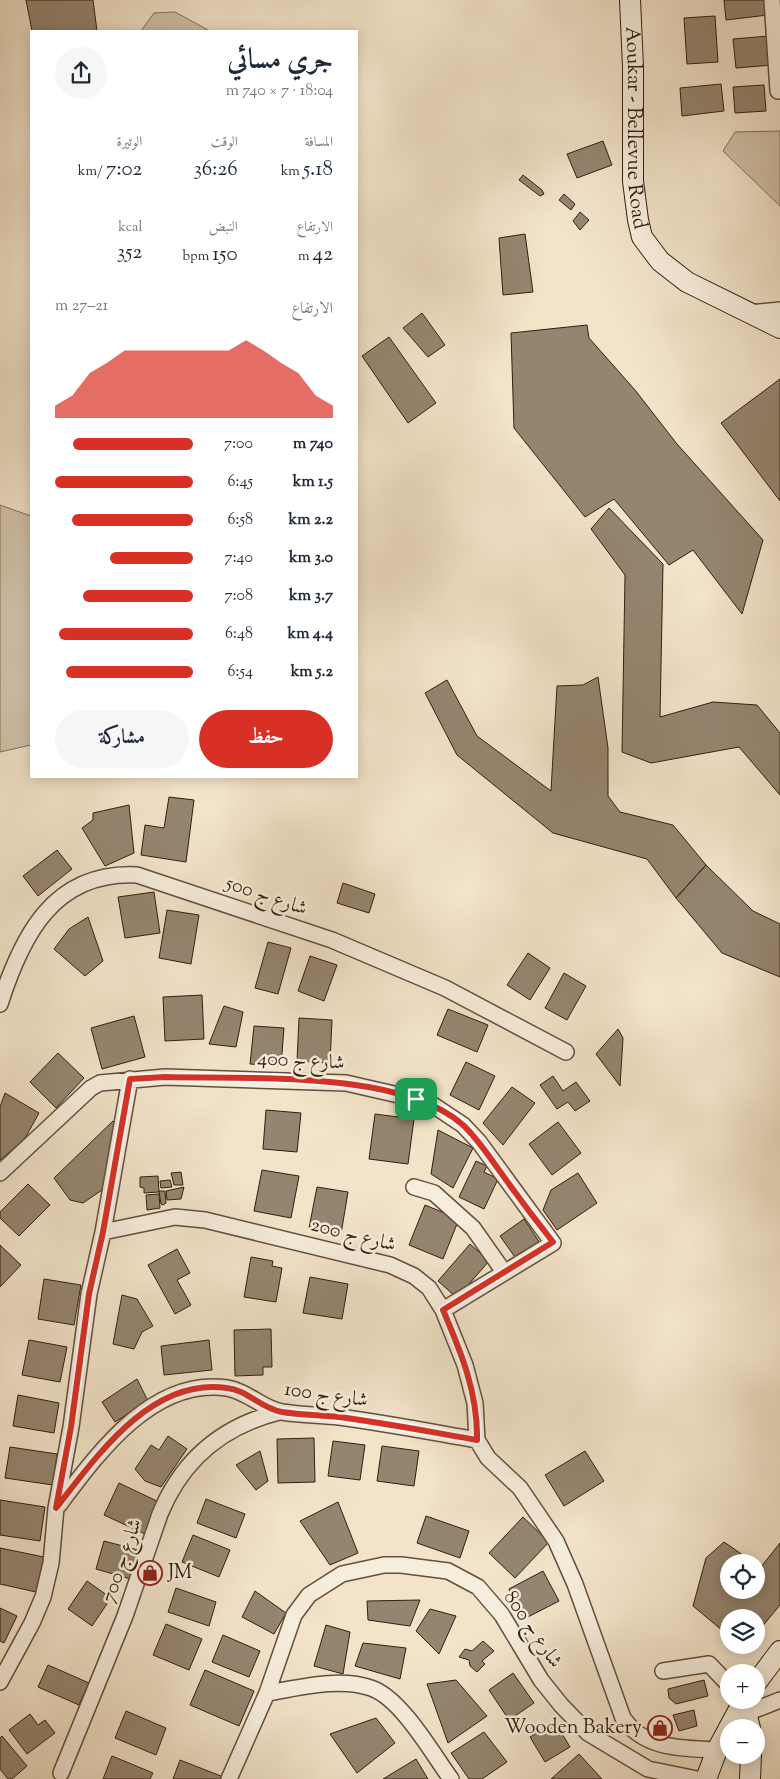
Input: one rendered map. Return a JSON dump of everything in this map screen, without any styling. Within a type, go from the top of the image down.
[{"type":"street","name":"Aoukar - Bellevue Road","points":[[630,0],[634,181],[636,210],[642,236],[655,255],[671,271],[687,282],[780,328]]},
{"type":"street","points":[[772,0],[778,91]]},
{"type":"street","points":[[748,313],[780,310]]},
{"type":"street","name":"شارع ج 500","points":[[0,1004],[23,946],[35,923],[51,906],[75,889],[92,881],[109,876],[137,875],[332,940],[445,988],[566,1052]]},
{"type":"street","name":"شارع ج 400","points":[[0,1173],[91,1088],[100,1083],[165,1077],[346,1083],[398,1094],[434,1105],[463,1125],[478,1142],[553,1242],[504,1272]]},
{"type":"street","points":[[0,1682],[32,1623],[43,1597],[51,1563],[56,1508],[71,1427],[89,1294],[103,1232],[130,1079]]},
{"type":"street","points":[[414,1187],[434,1193],[473,1228],[504,1272],[443,1310]]},
{"type":"street","name":"شارع ج 200","points":[[103,1232],[175,1217],[205,1220],[356,1256],[401,1269],[422,1281],[443,1310],[470,1382],[475,1403],[477,1440]]},
{"type":"street","name":"شارع ج 100","points":[[56,1508],[93,1458],[113,1437],[151,1408],[185,1390],[202,1386],[230,1388],[244,1392],[279,1412],[339,1417],[477,1440]]},
{"type":"street","name":"شارع ج 700","points":[[61,1773],[101,1678],[160,1514],[172,1488],[196,1458],[214,1440],[261,1416],[279,1412]]},
{"type":"street","points":[[477,1440],[488,1458],[520,1488],[556,1541],[574,1584],[623,1718],[628,1725],[652,1742],[668,1747],[717,1750]]},
{"type":"street","name":"شارع ج 800","points":[[229,1779],[267,1693],[291,1622],[309,1595],[342,1574],[365,1568],[401,1565],[434,1568],[463,1577],[478,1587],[502,1615],[541,1680],[561,1706],[588,1733],[648,1769],[697,1779]]},
{"type":"street","points":[[765,1671],[780,1651]]},
{"type":"street","points":[[663,1671],[709,1664],[720,1676]]},
{"type":"street","points":[[267,1693],[336,1685],[368,1687],[376,1690],[401,1712],[451,1779]]},
{"type":"street","points":[[765,1703],[780,1700]]},
{"type":"street","points":[[736,1719],[744,1709]]},
{"type":"street","points":[[706,1779],[720,1744]]},
{"type":"street","points":[[750,1779],[751,1764]]},
{"type":"shaded area","points":[[175,12],[208,30],[142,30],[154,13]]},
{"type":"shaded area","points":[[780,131],[780,206],[723,151],[735,132]]},
{"type":"shaded area","points":[[0,505],[30,516],[30,745],[0,752]]},
{"type":"building","points":[[26,0],[93,0],[97,30],[32,30]]},
{"type":"building","points":[[724,0],[766,0],[768,15],[726,20]]},
{"type":"building","points":[[715,16],[718,62],[687,64],[684,18]]},
{"type":"building","points":[[769,36],[772,65],[736,68],[733,39]]},
{"type":"building","points":[[721,84],[724,111],[682,116],[680,88]]},
{"type":"building","points":[[764,85],[766,111],[735,113],[733,87]]},
{"type":"building","points":[[603,141],[612,165],[577,178],[567,154]]},
{"type":"building","points":[[523,175],[542,190],[544,194],[540,196],[519,180]]},
{"type":"building","points":[[564,194],[575,204],[571,210],[559,200]]},
{"type":"building","points":[[580,212],[589,220],[580,230],[573,221]]},
{"type":"building","points":[[525,234],[533,292],[503,295],[499,238]]},
{"type":"building","points":[[422,313],[445,345],[428,357],[403,328]]},
{"type":"building","points":[[587,325],[589,338],[635,390],[677,444],[763,540],[742,614],[693,550],[669,565],[614,499],[585,517],[514,428],[511,333]]},
{"type":"building","points":[[389,337],[436,403],[408,423],[362,356]]},
{"type":"building","points":[[780,379],[780,501],[721,423]]},
{"type":"building","points":[[609,508],[663,564],[660,717],[713,702],[757,705],[780,733],[780,795],[739,747],[651,763],[622,752],[625,575],[591,529]]},
{"type":"building","points":[[598,677],[608,748],[608,796],[620,812],[673,825],[706,865],[676,898],[647,859],[553,833],[457,755],[425,693],[447,680],[477,736],[551,791],[557,686],[583,685]]},
{"type":"building","points":[[169,797],[194,800],[186,862],[141,855],[145,825],[164,828]]},
{"type":"building","points":[[129,805],[134,853],[105,866],[82,828],[93,820],[93,813]]},
{"type":"building","points":[[57,850],[72,869],[38,896],[23,876]]},
{"type":"building","points":[[706,865],[753,911],[780,924],[780,977],[722,953],[676,898]]},
{"type":"building","points":[[343,883],[375,894],[369,913],[337,903]]},
{"type":"building","points":[[154,892],[160,933],[125,938],[118,897]]},
{"type":"building","points":[[167,910],[199,915],[191,964],[159,958]]},
{"type":"building","points":[[88,917],[103,961],[85,976],[54,949],[69,929]]},
{"type":"building","points":[[268,942],[291,948],[278,994],[255,988]]},
{"type":"building","points":[[528,953],[550,968],[530,1000],[507,985]]},
{"type":"building","points":[[310,956],[337,965],[324,1001],[298,991]]},
{"type":"building","points":[[564,973],[586,986],[567,1020],[545,1008]]},
{"type":"building","points":[[202,995],[204,1039],[165,1041],[163,997]]},
{"type":"building","points":[[224,1006],[243,1012],[236,1047],[209,1044]]},
{"type":"building","points":[[448,1009],[488,1025],[477,1052],[437,1035]]},
{"type":"building","points":[[134,1016],[145,1057],[102,1069],[91,1028]]},
{"type":"building","points":[[299,1018],[332,1020],[330,1063],[297,1061]]},
{"type":"building","points":[[254,1026],[284,1028],[281,1066],[250,1064]]},
{"type":"building","points":[[618,1029],[623,1038],[620,1086],[596,1054]]},
{"type":"building","points":[[58,1053],[84,1078],[56,1108],[30,1082]]},
{"type":"building","points":[[466,1062],[495,1076],[479,1110],[450,1095]]},
{"type":"building","points":[[553,1076],[563,1091],[576,1082],[590,1101],[575,1111],[568,1102],[557,1109],[540,1085]]},
{"type":"building","points":[[512,1087],[535,1103],[503,1145],[483,1123]]},
{"type":"building","points":[[5,1093],[39,1113],[24,1140],[0,1160],[0,1107]]},
{"type":"building","points":[[266,1110],[301,1113],[297,1152],[263,1149]]},
{"type":"building","points":[[375,1114],[414,1119],[408,1164],[369,1159]]},
{"type":"building","points":[[113,1121],[117,1124],[102,1190],[83,1203],[70,1200],[54,1178]]},
{"type":"building","points":[[558,1122],[581,1153],[552,1175],[529,1144]]},
{"type":"building","points":[[438,1130],[473,1148],[453,1188],[431,1174]]},
{"type":"building","points":[[476,1161],[487,1166],[484,1172],[498,1179],[484,1209],[459,1197]]},
{"type":"building","points":[[262,1170],[299,1176],[291,1218],[254,1211]]},
{"type":"building","points":[[181,1172],[183,1185],[174,1185],[171,1173]]},
{"type":"building","points":[[578,1173],[597,1203],[557,1230],[543,1210],[551,1190]]},
{"type":"building","points":[[158,1176],[159,1192],[144,1193],[144,1188],[140,1187],[140,1177]]},
{"type":"building","points":[[170,1180],[172,1187],[161,1188],[160,1181]]},
{"type":"building","points":[[28,1184],[50,1205],[19,1236],[0,1218],[0,1212]]},
{"type":"building","points":[[184,1187],[181,1199],[167,1200],[166,1191]]},
{"type":"building","points":[[317,1187],[348,1192],[341,1234],[309,1228]]},
{"type":"building","points":[[159,1191],[165,1191],[166,1203],[163,1205],[161,1204]]},
{"type":"building","points":[[159,1194],[160,1208],[147,1210],[146,1195]]},
{"type":"building","points":[[425,1205],[459,1219],[443,1259],[409,1245]]},
{"type":"building","points":[[524,1219],[540,1243],[517,1260],[500,1236]]},
{"type":"building","points":[[470,1244],[489,1261],[457,1298],[438,1281]]},
{"type":"building","points":[[0,1245],[21,1265],[0,1287]]},
{"type":"building","points":[[177,1249],[190,1273],[177,1280],[191,1305],[175,1314],[148,1265]]},
{"type":"building","points":[[251,1257],[273,1261],[272,1266],[282,1268],[276,1302],[244,1297]]},
{"type":"building","points":[[310,1277],[348,1284],[342,1319],[303,1313]]},
{"type":"building","points":[[44,1279],[81,1285],[74,1325],[38,1319]]},
{"type":"building","points":[[122,1295],[137,1299],[153,1326],[142,1332],[134,1349],[113,1344]]},
{"type":"building","points":[[271,1329],[272,1367],[263,1367],[263,1375],[235,1376],[234,1330]]},
{"type":"building","points":[[29,1340],[67,1347],[60,1382],[22,1375]]},
{"type":"building","points":[[209,1340],[212,1370],[164,1375],[161,1346]]},
{"type":"building","points":[[137,1379],[148,1401],[115,1422],[102,1402]]},
{"type":"building","points":[[18,1395],[59,1403],[54,1433],[13,1426]]},
{"type":"building","points":[[168,1436],[187,1449],[161,1487],[145,1481],[135,1469],[151,1445],[159,1450]]},
{"type":"building","points":[[314,1438],[315,1482],[278,1483],[277,1439]]},
{"type":"building","points":[[333,1441],[365,1445],[360,1480],[328,1476]]},
{"type":"building","points":[[382,1446],[419,1451],[414,1486],[377,1481]]},
{"type":"building","points":[[10,1447],[57,1454],[53,1485],[5,1478]]},
{"type":"building","points":[[260,1451],[268,1481],[256,1490],[236,1465]]},
{"type":"building","points":[[585,1451],[604,1481],[564,1506],[545,1475]]},
{"type":"building","points":[[119,1483],[159,1502],[145,1534],[104,1515]]},
{"type":"building","points":[[206,1499],[245,1514],[236,1538],[197,1523]]},
{"type":"building","points":[[0,1500],[45,1507],[40,1541],[0,1535]]},
{"type":"building","points":[[338,1502],[358,1553],[330,1565],[300,1521]]},
{"type":"building","points":[[426,1516],[469,1531],[460,1558],[417,1543]]},
{"type":"building","points":[[523,1517],[549,1542],[515,1578],[489,1553]]},
{"type":"building","points":[[193,1535],[230,1550],[219,1577],[182,1562]]},
{"type":"building","points":[[104,1541],[142,1551],[134,1580],[96,1569]]},
{"type":"building","points":[[724,1542],[741,1554],[720,1554],[720,1599],[765,1599],[765,1562],[780,1543],[780,1605],[765,1623],[765,1609],[720,1609],[720,1628],[693,1606],[706,1558]]},
{"type":"building","points":[[0,1548],[44,1557],[36,1592],[0,1584]]},
{"type":"building","points":[[543,1571],[559,1601],[524,1619],[509,1589]]},
{"type":"building","points":[[87,1581],[111,1598],[92,1626],[68,1609]]},
{"type":"building","points":[[176,1588],[216,1602],[209,1626],[168,1612]]},
{"type":"building","points":[[255,1591],[286,1613],[274,1634],[242,1617]]},
{"type":"building","points":[[420,1600],[410,1626],[368,1620],[367,1601]]},
{"type":"building","points":[[0,1608],[17,1616],[4,1643],[0,1641]]},
{"type":"building","points":[[430,1609],[456,1616],[439,1654],[416,1631]]},
{"type":"building","points":[[166,1624],[202,1639],[189,1670],[153,1655]]},
{"type":"building","points":[[326,1625],[350,1632],[343,1674],[314,1666]]},
{"type":"building","points":[[223,1635],[260,1651],[249,1677],[212,1662]]},
{"type":"building","points":[[483,1641],[494,1651],[482,1661],[485,1664],[477,1672],[470,1666],[469,1660],[459,1657],[465,1649],[472,1651]]},
{"type":"building","points":[[363,1643],[406,1648],[400,1679],[355,1666]]},
{"type":"building","points":[[48,1665],[89,1683],[79,1705],[38,1687]]},
{"type":"building","points":[[205,1670],[254,1691],[239,1726],[190,1705]]},
{"type":"building","points":[[513,1673],[534,1703],[509,1720],[489,1690]]},
{"type":"building","points":[[456,1680],[487,1716],[448,1743],[427,1684]]},
{"type":"building","points":[[704,1680],[708,1696],[676,1704],[669,1698],[668,1689]]},
{"type":"building","points":[[694,1710],[697,1726],[679,1731],[673,1715]]},
{"type":"building","points":[[126,1711],[166,1728],[156,1755],[115,1738]]},
{"type":"building","points":[[30,1714],[38,1725],[45,1720],[55,1733],[27,1754],[9,1730]]},
{"type":"building","points":[[376,1718],[395,1743],[357,1773],[330,1734]]},
{"type":"building","points":[[555,1722],[570,1747],[545,1762],[530,1737]]},
{"type":"building","points":[[484,1732],[507,1762],[482,1779],[469,1779],[451,1753]]},
{"type":"building","points":[[2,1736],[27,1766],[12,1779],[8,1779],[0,1769],[0,1738]]},
{"type":"building","points":[[579,1754],[602,1779],[551,1779]]},
{"type":"building","points":[[112,1756],[153,1773],[150,1779],[103,1779]]},
{"type":"building","points":[[416,1759],[428,1779],[383,1779]]},
{"type":"building","points":[[180,1760],[226,1778],[226,1779],[173,1779]]},
{"type":"place","name":"JM","points":[[150,1573]]},
{"type":"place","name":"Wooden Bakery","points":[[660,1728]]},
{"type":"route","points":[[165,1077],[346,1083],[416,1099],[434,1105],[463,1125],[478,1142],[553,1242],[443,1310],[470,1382],[475,1403],[477,1440],[339,1417],[279,1412],[244,1392],[216,1386],[202,1386],[173,1395],[151,1408],[113,1437],[93,1458],[56,1508],[71,1427],[89,1294],[103,1232],[130,1079],[165,1077]]}]
